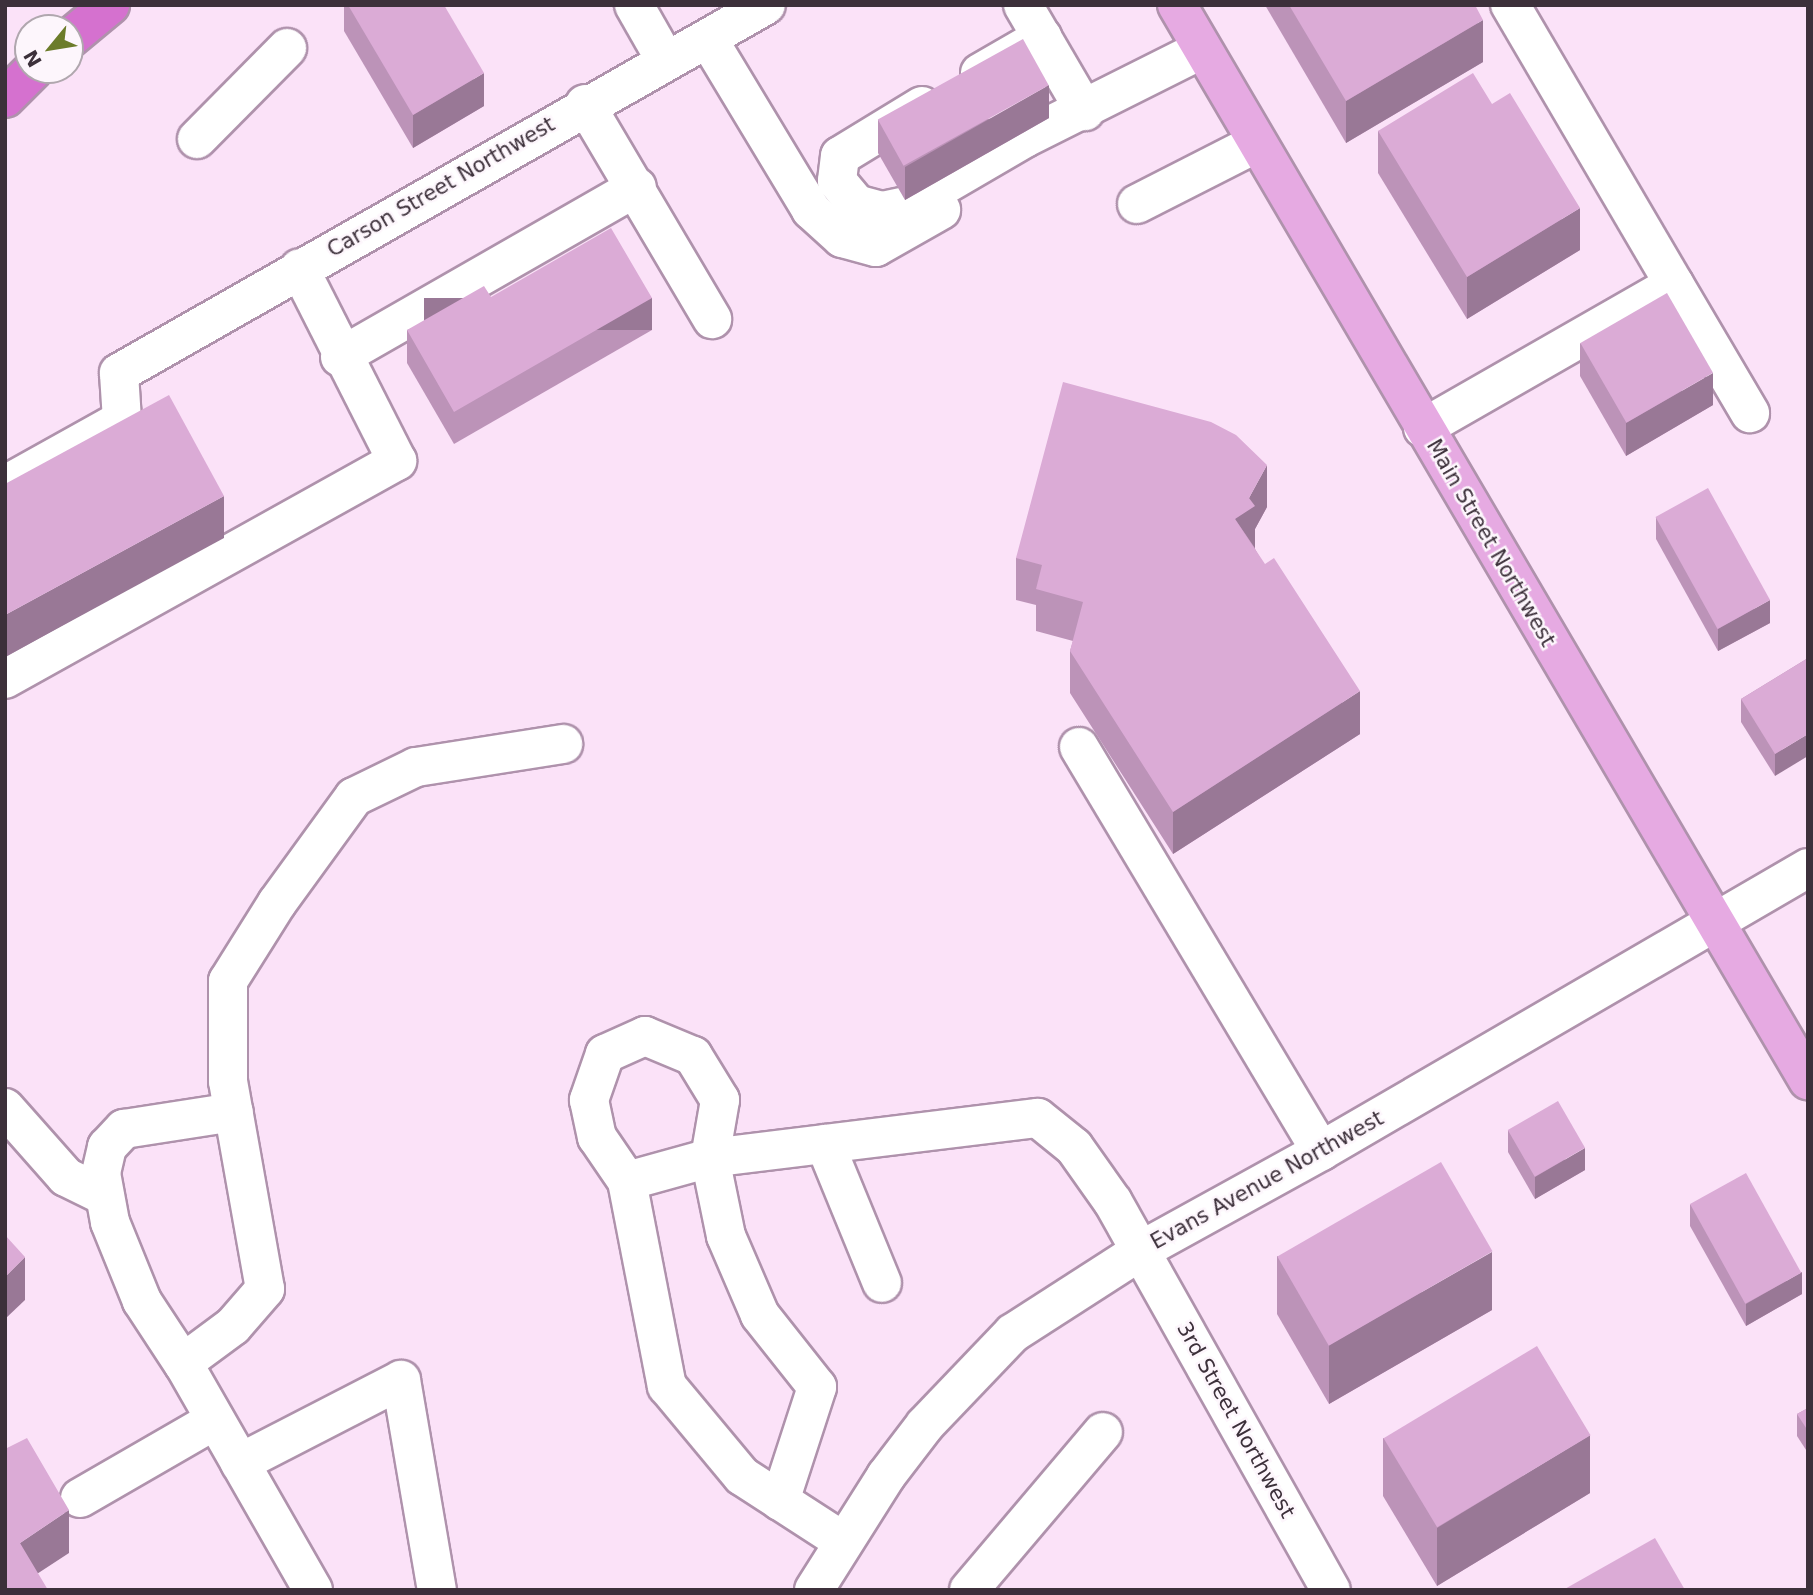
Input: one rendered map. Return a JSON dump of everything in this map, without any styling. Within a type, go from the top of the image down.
[{"type":"highway","points":[[84,26],[110,5]]},
{"type":"highway","points":[[5,98],[19,84]]},
{"type":"main road","name":"Main Street Northwest","points":[[1177,5],[1255,144],[1808,1080]]},
{"type":"street","points":[[634,5],[666,61]]},
{"type":"street","name":"Carson Street Northwest","points":[[5,485],[122,420],[119,373],[585,104],[708,40],[766,5]]},
{"type":"street","points":[[1023,5],[1085,111]]},
{"type":"street","points":[[1510,5],[1750,413]]},
{"type":"street","points":[[1042,37],[859,142],[840,156],[837,181],[856,204],[882,211],[909,205],[1026,138],[1085,111],[1201,50]]},
{"type":"street","points":[[708,40],[811,209],[842,238],[876,247],[1061,142],[1085,111]]},
{"type":"street","points":[[197,139],[287,48]]},
{"type":"street","points":[[585,104],[638,187],[712,319]]},
{"type":"street","points":[[1137,204],[1255,144]]},
{"type":"street","points":[[340,357],[638,187]]},
{"type":"street","points":[[5,678],[397,461],[340,357],[299,268]]},
{"type":"street","points":[[1423,428],[1674,284]]},
{"type":"street","points":[[184,1365],[233,1326],[265,1289],[228,1080],[228,981],[276,903],[354,797],[416,767],[564,744]]},
{"type":"street","points":[[1079,747],[1321,1151]]},
{"type":"street","name":"Evans Avenue Northwest","points":[[814,1590],[886,1476],[967,1377],[1013,1333],[1140,1251],[1321,1151],[1808,868]]},
{"type":"street","points":[[780,1501],[817,1387],[760,1315],[726,1236],[710,1158],[720,1100],[692,1056],[645,1036],[605,1054],[589,1100],[597,1137],[627,1181],[667,1386],[742,1476],[780,1501],[844,1542]]},
{"type":"street","points":[[5,1108],[66,1177],[105,1196]]},
{"type":"street","points":[[234,1112],[124,1129],[107,1147],[101,1173],[110,1222],[142,1301],[184,1365],[313,1590]]},
{"type":"street","name":"3rd Street Northwest","points":[[710,1158],[1038,1118],[1074,1147],[1113,1202],[1331,1590]]},
{"type":"street","points":[[825,1144],[882,1283]]},
{"type":"street","points":[[627,1181],[710,1158]]},
{"type":"street","points":[[240,1463],[401,1380],[438,1590]]},
{"type":"street","points":[[80,1498],[215,1420]]},
{"type":"street","points":[[969,1590],[1103,1432]]},
{"type":"building","points":[[348,5],[444,5],[484,73],[413,115]]},
{"type":"building","points":[[1289,5],[1475,5],[1483,20],[1346,101]]},
{"type":"building","points":[[1023,39],[1049,85],[904,166],[878,119]]},
{"type":"building","points":[[1473,73],[1492,104],[1510,93],[1580,208],[1467,277],[1378,131]]},
{"type":"building","points":[[611,228],[652,298],[454,412],[407,330],[484,286],[491,297]]},
{"type":"building","points":[[1667,293],[1713,373],[1626,423],[1580,343]]},
{"type":"building","points":[[1063,382],[1211,422],[1236,435],[1267,465],[1249,498],[1255,506],[1235,519],[1265,564],[1274,558],[1360,691],[1173,812],[1070,651],[1083,602],[1036,589],[1042,565],[1016,558]]},
{"type":"building","points":[[169,395],[224,496],[5,615],[5,484]]},
{"type":"building","points":[[1708,488],[1770,600],[1718,629],[1656,517]]},
{"type":"building","points":[[1808,658],[1808,734],[1775,754],[1741,699]]},
{"type":"building","points":[[1558,1101],[1585,1148],[1535,1177],[1508,1130]]},
{"type":"building","points":[[1441,1162],[1492,1251],[1329,1346],[1277,1256]]},
{"type":"building","points":[[1746,1173],[1801,1273],[1745,1304],[1690,1204]]},
{"type":"building","points":[[5,1235],[25,1257],[5,1277]]},
{"type":"building","points":[[1537,1346],[1591,1435],[1437,1527],[1384,1438]]},
{"type":"building","points":[[1808,1408],[1808,1431],[1797,1414]]},
{"type":"building","points":[[27,1438],[69,1510],[20,1543],[48,1590],[5,1590],[5,1449]]},
{"type":"building","points":[[1655,1538],[1685,1590],[1563,1590]]}]
